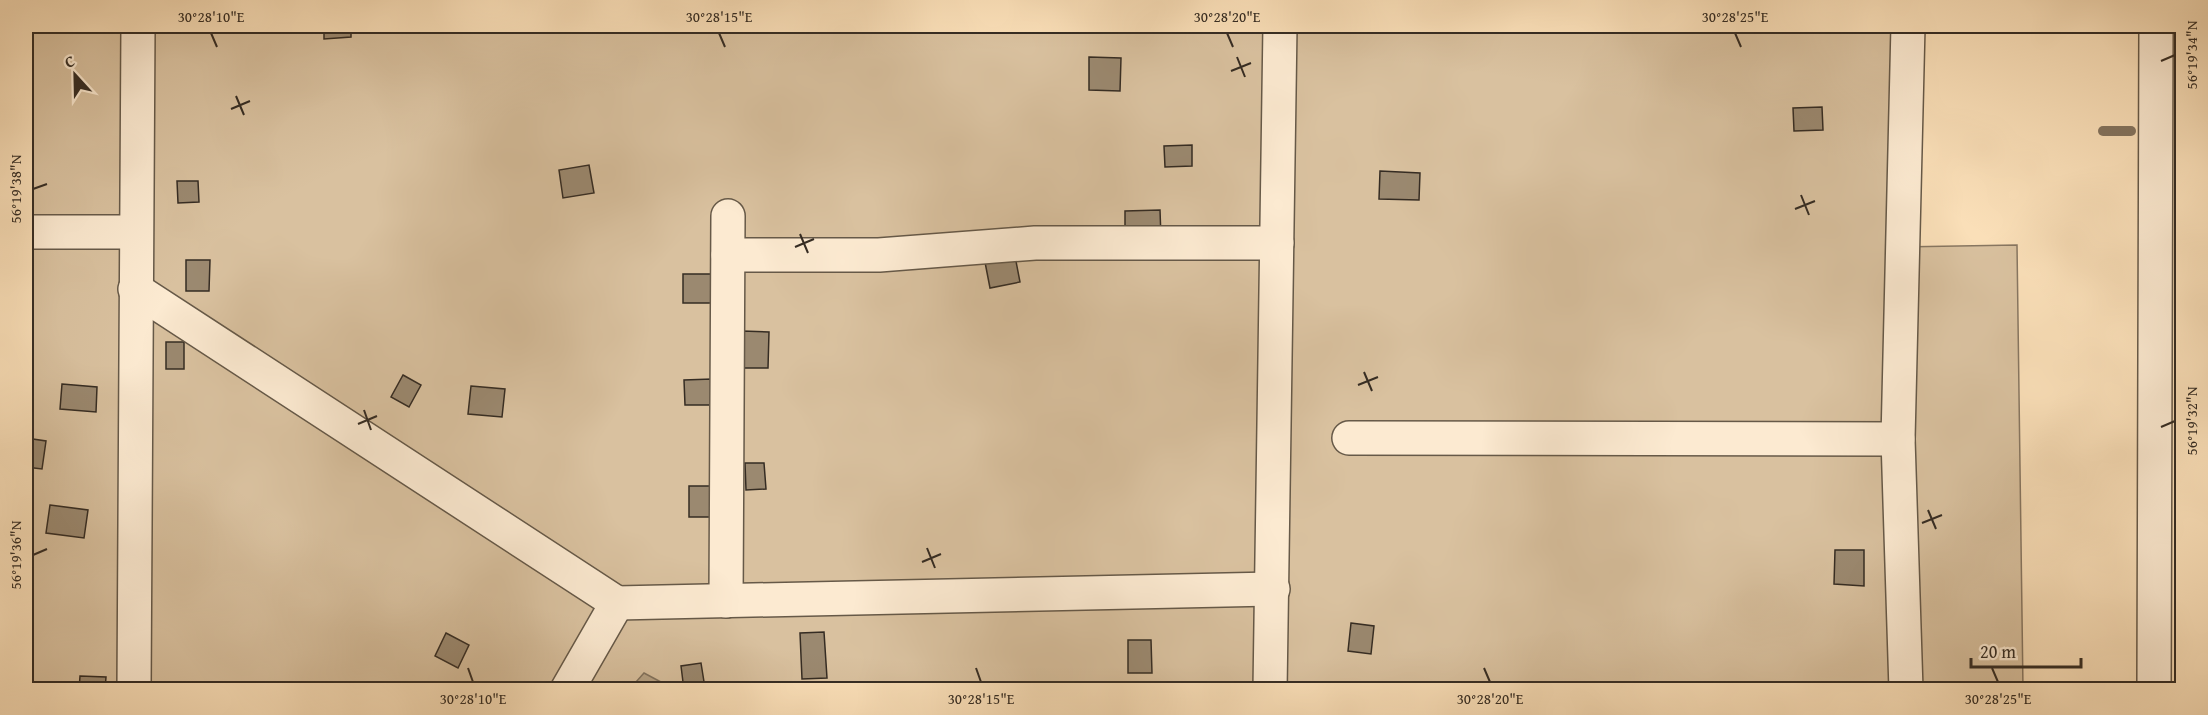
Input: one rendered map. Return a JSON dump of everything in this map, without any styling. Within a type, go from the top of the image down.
[{"type":"street","points":[[134,690],[138,26]]},
{"type":"street","points":[[1270,690],[1280,26]]},
{"type":"street","points":[[1906,690],[1898,439],[1908,26]]},
{"type":"street","points":[[2154,690],[2156,26]]},
{"type":"street","points":[[726,600],[728,216]]},
{"type":"street","points":[[26,232],[135,232]]},
{"type":"street","points":[[728,255],[879,255],[1035,243],[1277,243]]},
{"type":"street","points":[[135,289],[617,603],[1272,589]]},
{"type":"street","points":[[1349,438],[1898,439]]},
{"type":"street","points":[[567,690],[617,603]]},
{"type":"shaded area","points":[[26,26],[1897,26],[1899,247],[2017,245],[2023,689],[26,689]]},
{"type":"shaded area","points":[[644,673],[674,689],[638,689],[635,683]]},
{"type":"building","points":[[66,26],[100,26],[100,29],[66,32]]},
{"type":"building","points":[[324,26],[351,26],[351,37],[324,39]]},
{"type":"building","points":[[1089,57],[1121,58],[1120,91],[1089,90]]},
{"type":"building","points":[[1822,107],[1823,130],[1794,131],[1793,108]]},
{"type":"building","points":[[1192,145],[1192,166],[1165,167],[1164,146]]},
{"type":"building","points":[[589,165],[594,193],[563,198],[559,170]]},
{"type":"building","points":[[1380,171],[1420,173],[1419,200],[1379,199]]},
{"type":"building","points":[[177,181],[198,181],[199,202],[178,203]]},
{"type":"building","points":[[1160,210],[1161,238],[1125,239],[1125,211]]},
{"type":"building","points":[[1014,251],[1020,282],[990,288],[984,257]]},
{"type":"building","points":[[186,260],[210,260],[209,291],[186,291]]},
{"type":"building","points":[[683,274],[717,274],[717,303],[683,303]]},
{"type":"building","points":[[742,331],[769,332],[768,368],[741,368]]},
{"type":"building","points":[[166,342],[184,342],[184,369],[166,369]]},
{"type":"building","points":[[403,375],[421,385],[409,407],[391,397]]},
{"type":"building","points":[[712,379],[713,405],[685,405],[684,380]]},
{"type":"building","points":[[62,384],[97,387],[96,412],[60,409]]},
{"type":"building","points":[[471,386],[505,389],[502,417],[468,414]]},
{"type":"building","points":[[26,438],[46,441],[42,469],[26,467]]},
{"type":"building","points":[[745,463],[764,463],[766,489],[746,490]]},
{"type":"building","points":[[689,486],[712,486],[712,517],[689,517]]},
{"type":"building","points":[[50,505],[88,510],[84,538],[46,533]]},
{"type":"building","points":[[1835,550],[1864,550],[1864,586],[1834,584]]},
{"type":"building","points":[[1351,623],[1374,626],[1371,654],[1348,651]]},
{"type":"building","points":[[824,632],[827,678],[802,679],[800,633]]},
{"type":"building","points":[[446,633],[469,645],[458,668],[435,656]]},
{"type":"building","points":[[1128,640],[1151,640],[1152,673],[1128,673]]},
{"type":"building","points":[[701,663],[705,688],[684,690],[681,666]]},
{"type":"building","points":[[80,676],[106,677],[105,690],[79,690]]},
{"type":"waterway","points":[[2103,131],[2131,131]]}]
